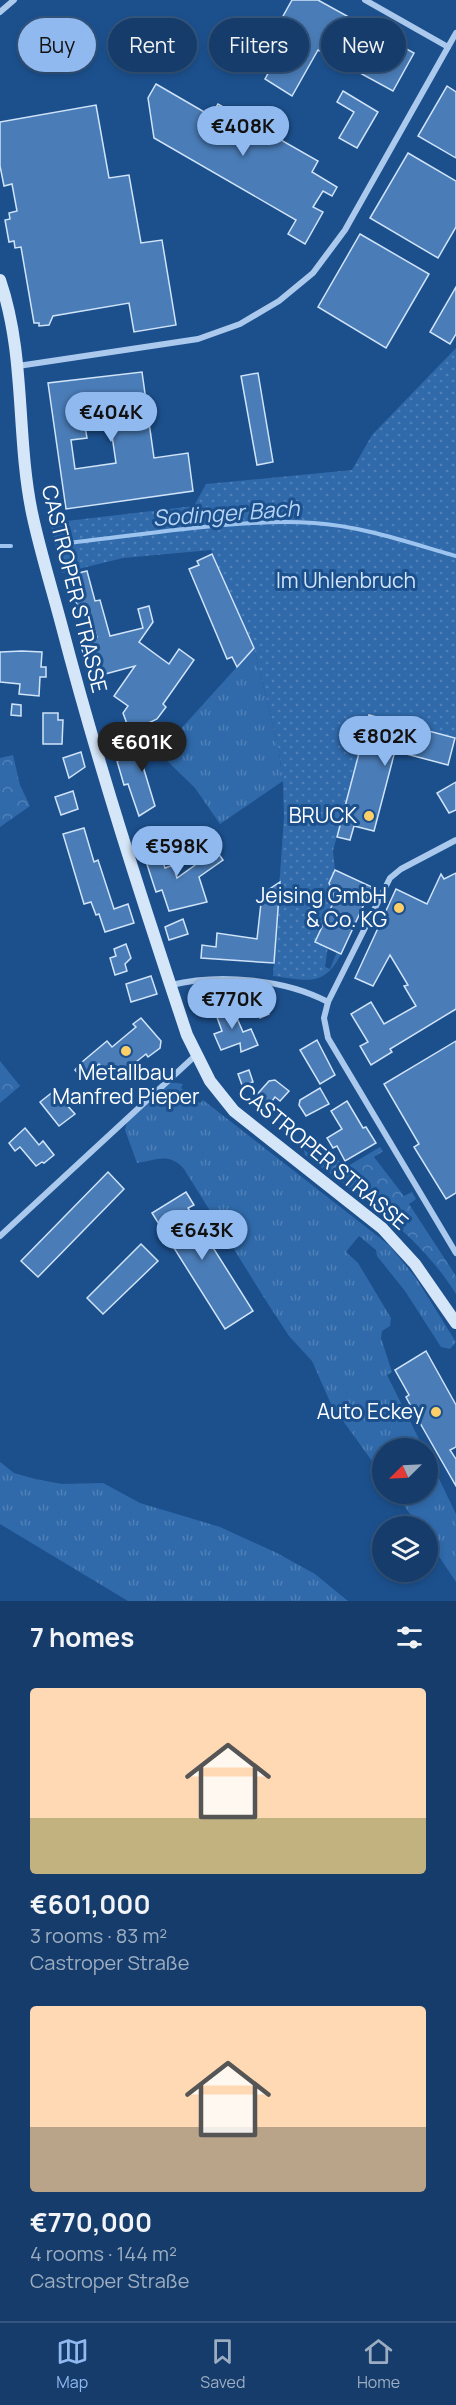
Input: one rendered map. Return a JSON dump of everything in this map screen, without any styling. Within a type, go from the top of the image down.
[{"type":"main road","name":"CASTROPER STRASSE","points":[[0,280],[11,322],[18,366],[24,454],[32,513],[92,736],[170,986],[196,1055],[210,1081],[234,1111],[382,1228],[415,1264],[456,1323]]},
{"type":"street","points":[[0,12],[14,0]]},
{"type":"street","points":[[364,0],[448,47]]},
{"type":"street","points":[[18,366],[198,339],[240,324],[279,301],[313,273],[345,230],[456,33]]},
{"type":"street","points":[[456,840],[401,869],[390,878],[328,1002],[324,1018],[328,1038],[456,1253]]},
{"type":"street","points":[[170,986],[209,978],[288,986],[328,1002]]},
{"type":"street","points":[[0,1236],[196,1055]]},
{"type":"green space","name":"Im Uhlenbruch","points":[[456,348],[456,738],[369,715],[333,851],[335,870],[329,883],[335,897],[325,967],[330,969],[337,952],[341,954],[335,965],[321,977],[305,980],[273,976],[284,817],[283,781],[278,746],[254,648],[211,550],[123,558],[62,573],[50,523],[194,506],[206,484],[352,470],[372,435]]},
{"type":"green space","points":[[254,648],[278,746],[283,781],[220,824],[195,788],[159,753]]},
{"type":"green space","points":[[13,755],[20,785],[30,806],[0,827],[0,758]]},
{"type":"green space","points":[[0,1061],[20,1086],[0,1103]]},
{"type":"green space","points":[[170,1082],[183,1084],[181,1088],[200,1103],[203,1100],[389,1245],[416,1278],[456,1342],[450,1349],[441,1347],[405,1291],[377,1256],[376,1250],[359,1236],[346,1252],[358,1263],[391,1318],[390,1326],[382,1331],[381,1338],[392,1372],[387,1375],[418,1438],[372,1438],[372,1461],[331,1404],[312,1361],[289,1336],[184,1169],[173,1160],[162,1158],[137,1163],[125,1130],[127,1122]]},
{"type":"green space","points":[[380,1147],[383,1151],[374,1157],[404,1196],[412,1192],[416,1199],[409,1204],[456,1276],[456,1294],[441,1272],[406,1234],[367,1201],[305,1155],[304,1150],[319,1161],[327,1154],[348,1166]]},
{"type":"green space","points":[[0,1462],[14,1473],[35,1479],[62,1484],[103,1483],[140,1503],[220,1527],[277,1553],[315,1574],[348,1601],[128,1601],[0,1524]]},
{"type":"green space","points":[[438,1477],[456,1514],[456,1582],[438,1555],[438,1516],[411,1516],[403,1504],[438,1504]]},
{"type":"building","points":[[292,0],[318,0],[351,18],[321,18],[321,52],[318,50],[309,66],[309,18],[282,18]]},
{"type":"building","points":[[406,49],[414,53],[406,67]]},
{"type":"building","points":[[269,72],[306,72],[292,96],[265,79]]},
{"type":"building","points":[[358,72],[404,72],[393,91]]},
{"type":"building","points":[[156,84],[211,116],[218,104],[318,161],[312,172],[337,187],[332,196],[323,191],[313,207],[323,212],[305,244],[288,234],[296,220],[154,138],[148,98]]},
{"type":"building","points":[[447,86],[456,92],[456,158],[418,136]]},
{"type":"building","points":[[343,91],[378,112],[357,148],[339,138],[354,112],[337,102]]},
{"type":"building","points":[[96,105],[109,178],[129,175],[141,243],[162,240],[176,325],[134,332],[129,303],[53,316],[49,325],[39,326],[39,323],[34,323],[21,247],[15,248],[14,241],[9,242],[5,220],[10,219],[9,213],[17,211],[12,184],[4,186],[0,166],[0,122]]},
{"type":"building","points":[[408,153],[456,181],[456,227],[438,258],[370,218]]},
{"type":"building","points":[[360,234],[429,274],[386,348],[318,307]]},
{"type":"building","points":[[456,287],[456,334],[450,344],[430,332]]},
{"type":"building","points":[[142,372],[154,458],[188,453],[193,491],[66,509],[48,383]],"holes":[[[110,422],[116,463],[75,469],[71,440],[87,438],[85,426]]]},
{"type":"building","points":[[258,373],[273,462],[257,465],[241,376]]},
{"type":"building","points":[[212,554],[254,648],[237,667],[232,657],[227,659],[189,569],[199,565],[197,561]]},
{"type":"building","points":[[87,571],[95,601],[100,600],[110,636],[143,628],[138,609],[149,606],[153,622],[139,642],[169,664],[179,649],[194,660],[163,704],[166,707],[157,719],[130,732],[123,713],[128,706],[114,696],[135,666],[90,678],[80,642],[97,637],[90,614],[80,616],[73,590],[78,589],[74,574]]},
{"type":"building","points":[[0,652],[42,652],[41,667],[46,667],[46,677],[40,677],[39,696],[19,694],[20,684],[0,682]]},
{"type":"building","points":[[12,704],[21,705],[21,716],[11,715]]},
{"type":"building","points":[[43,713],[58,713],[58,720],[63,720],[62,744],[43,744]]},
{"type":"building","points":[[369,715],[455,738],[448,765],[395,751],[374,831],[354,826],[350,840],[337,837]]},
{"type":"building","points":[[161,731],[171,739],[165,750],[142,763],[155,806],[139,816],[128,784],[124,785],[117,761],[144,752],[141,750],[150,744]]},
{"type":"building","points":[[81,752],[85,767],[69,778],[63,758]]},
{"type":"building","points":[[456,782],[456,810],[449,813],[437,793]]},
{"type":"building","points":[[73,791],[78,809],[61,815],[55,797]]},
{"type":"building","points":[[84,828],[94,862],[98,860],[114,909],[128,904],[134,923],[105,932],[99,914],[96,915],[91,902],[84,904],[63,834]]},
{"type":"building","points":[[155,835],[165,868],[173,865],[177,878],[216,850],[223,860],[199,877],[207,902],[169,911],[162,890],[156,892],[139,840]]},
{"type":"building","points":[[335,870],[372,887],[341,954],[315,942],[335,899],[329,883]]},
{"type":"building","points":[[456,873],[456,1009],[390,1049],[392,1052],[371,1065],[360,1046],[368,1042],[351,1014],[371,1002],[384,1024],[416,1006],[404,986],[408,985],[390,955],[373,986],[355,978],[396,889],[427,904],[441,874],[444,879]]},
{"type":"building","points":[[280,882],[274,963],[201,958],[202,945],[216,947],[217,933],[257,939],[262,894]]},
{"type":"building","points":[[183,919],[188,934],[169,940],[165,927]]},
{"type":"building","points":[[126,944],[131,958],[125,964],[127,971],[115,975],[110,958],[116,956],[114,949]]},
{"type":"building","points":[[151,976],[157,994],[131,1002],[126,984]]},
{"type":"building","points":[[252,999],[264,1001],[269,1014],[260,1018]]},
{"type":"building","points":[[230,1002],[243,1032],[251,1029],[258,1045],[241,1052],[240,1043],[221,1050],[214,1034],[222,1031],[214,1009]]},
{"type":"building","name":"Metallbau Manfred Pieper","points":[[141,1018],[161,1041],[160,1048],[148,1057],[146,1054],[112,1081],[99,1064],[82,1078],[75,1070],[82,1062],[107,1041],[112,1047],[136,1027],[133,1024]]},
{"type":"building","points":[[317,1040],[335,1075],[320,1084],[300,1050]]},
{"type":"building","points":[[456,1041],[456,1193],[446,1199],[414,1147],[419,1144],[384,1084]]},
{"type":"building","points":[[249,1070],[253,1082],[242,1085],[238,1074]]},
{"type":"building","points":[[275,1080],[289,1091],[280,1101],[275,1097],[265,1111],[252,1100],[269,1081]]},
{"type":"building","points":[[320,1088],[329,1104],[306,1116],[299,1105],[300,1100]]},
{"type":"building","points":[[54,1091],[75,1114],[59,1126],[40,1102]]},
{"type":"building","points":[[347,1101],[363,1128],[366,1127],[376,1143],[345,1161],[337,1146],[333,1148],[327,1138],[342,1129],[331,1111]]},
{"type":"building","points":[[25,1128],[39,1145],[43,1141],[54,1155],[44,1163],[36,1166],[20,1147],[15,1151],[9,1143]]},
{"type":"building","points":[[108,1172],[124,1189],[38,1277],[21,1261]]},
{"type":"building","points":[[186,1192],[194,1205],[188,1208],[253,1311],[225,1329],[152,1213]]},
{"type":"building","points":[[141,1244],[158,1261],[103,1314],[87,1298]]},
{"type":"building","name":"Auto Eckey","points":[[426,1351],[456,1405],[456,1447],[450,1450],[456,1459],[456,1486],[438,1454],[438,1438],[429,1438],[406,1397],[409,1395],[395,1370]]},
{"type":"waterway","name":"Sodinger Bach","points":[[67,543],[222,525],[314,523],[368,531],[456,556]]},
{"type":"waterway","name":"Sodinger Bach","points":[[0,546],[11,546]]},
{"type":"place","name":"BRUCK","points":[[369,816]]},
{"type":"place","name":"Jeising GmbH & Co. KG","points":[[399,908]]},
{"type":"place","name":"Metallbau Manfred Pieper","points":[[126,1051]]},
{"type":"place","name":"Auto Eckey","points":[[436,1412]]}]
